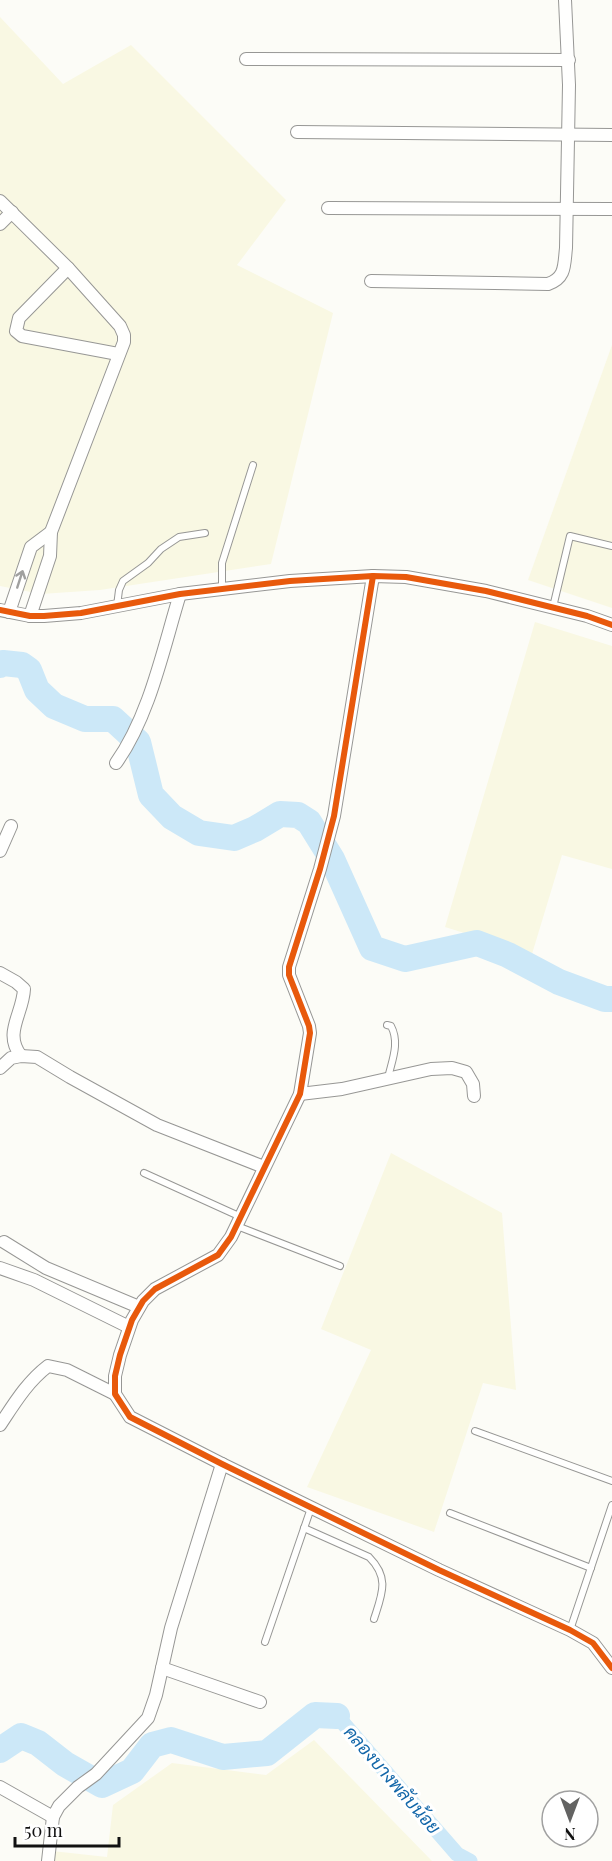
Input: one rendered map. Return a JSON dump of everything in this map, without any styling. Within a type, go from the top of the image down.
[{"type":"street","points":[[371,281],[548,284],[556,282],[564,270],[567,209],[568,60],[565,0]]},
{"type":"street","points":[[246,59],[568,60]]},
{"type":"street","points":[[297,132],[612,135]]},
{"type":"street","points":[[0,201],[68,268],[120,326],[124,335],[124,342],[51,532],[50,556],[30,616]]},
{"type":"street","points":[[328,208],[612,209]]},
{"type":"street","points":[[0,224],[12,212]]},
{"type":"street","points":[[68,268],[20,318],[16,331],[22,336],[118,354]]},
{"type":"street","points":[[51,532],[31,547],[5,611],[30,616],[81,613],[180,594],[290,581],[373,576],[406,577],[486,591],[612,625]]},
{"type":"street","points":[[115,1394],[115,1376],[120,1355],[129,1327],[139,1307],[155,1289],[218,1255],[231,1237],[300,1094],[310,1033],[289,975],[289,967],[334,816],[373,576]]},
{"type":"street","points":[[116,763],[128,747],[142,716],[180,594]]},
{"type":"street","points":[[0,851],[11,826]]},
{"type":"street","points":[[0,974],[24,989],[24,998],[13,1035],[14,1047],[21,1056]]},
{"type":"street","points":[[0,1068],[11,1058],[37,1057],[158,1125],[264,1167]]},
{"type":"street","points":[[300,1094],[342,1089],[431,1069],[452,1068],[466,1072],[472,1084],[474,1096]]},
{"type":"street","points":[[4,1242],[46,1268],[139,1307]]},
{"type":"street","points":[[0,1268],[34,1280],[129,1327]]},
{"type":"street","points":[[0,1425],[37,1374],[48,1366],[68,1370],[115,1394],[130,1417],[439,1570],[570,1630],[593,1643],[612,1668]]},
{"type":"street","points":[[48,1861],[53,1817],[59,1806],[78,1787],[96,1774],[148,1718],[171,1628],[222,1464]]},
{"type":"street","points":[[162,1668],[260,1702]]},
{"type":"street","points":[[0,1787],[53,1817]]},
{"type":"lane","points":[[222,589],[222,563],[254,465]]},
{"type":"lane","points":[[117,606],[123,581],[148,563],[161,549],[179,537],[205,533]]},
{"type":"lane","points":[[553,608],[570,536],[612,546]]},
{"type":"lane","points":[[387,1025],[391,1026],[394,1032],[396,1045],[388,1079]]},
{"type":"lane","points":[[144,1173],[238,1221],[340,1266]]},
{"type":"lane","points":[[475,1431],[612,1481]]},
{"type":"lane","points":[[570,1630],[612,1505]]},
{"type":"lane","points":[[265,1642],[311,1508]]},
{"type":"lane","points":[[450,1513],[591,1568]]},
{"type":"lane","points":[[304,1528],[369,1557],[377,1565],[383,1580],[383,1589],[374,1619]]},
{"type":"green space","points":[[0,17],[63,84],[131,45],[286,200],[237,265],[333,313],[271,564],[100,590],[41,594],[0,586]]},
{"type":"green space","points":[[612,345],[612,608],[528,580]]},
{"type":"green space","points":[[535,622],[612,646],[612,869],[562,855],[532,954],[445,927]]},
{"type":"green space","points":[[391,1153],[502,1213],[516,1390],[483,1383],[434,1532],[307,1487],[371,1350],[321,1329]]},
{"type":"green space","points":[[314,1740],[432,1861],[52,1861],[52,1851],[107,1857],[113,1805],[172,1763],[266,1775]]},
{"type":"waterway","points":[[0,665],[3,663],[22,665],[29,670],[37,690],[54,706],[85,719],[113,719],[138,742],[151,795],[172,817],[199,833],[234,838],[280,814],[298,815],[309,822],[332,859],[372,948],[405,959],[477,943],[508,955],[559,982],[605,999],[612,999]]},
{"type":"waterway","name":"คลองบางพลับน้อย","points":[[0,1750],[21,1736],[38,1743],[65,1764],[102,1785],[132,1771],[152,1745],[171,1740],[223,1757],[267,1753],[315,1715],[337,1716]]},
{"type":"waterway","name":"คลองบางพลับน้อย","points":[[337,1716],[457,1854],[470,1861]]},
{"type":"cycle path","points":[[373,576],[334,816],[289,967],[289,975],[310,1033],[300,1094],[231,1237],[218,1255],[155,1289],[143,1301],[132,1320],[120,1355],[115,1376],[115,1394],[130,1417],[439,1570],[570,1630],[593,1643],[612,1668]]},
{"type":"cycle path","points":[[0,610],[30,616],[81,613],[180,594],[290,581],[373,576],[406,577],[486,591],[587,616],[612,625]]}]
